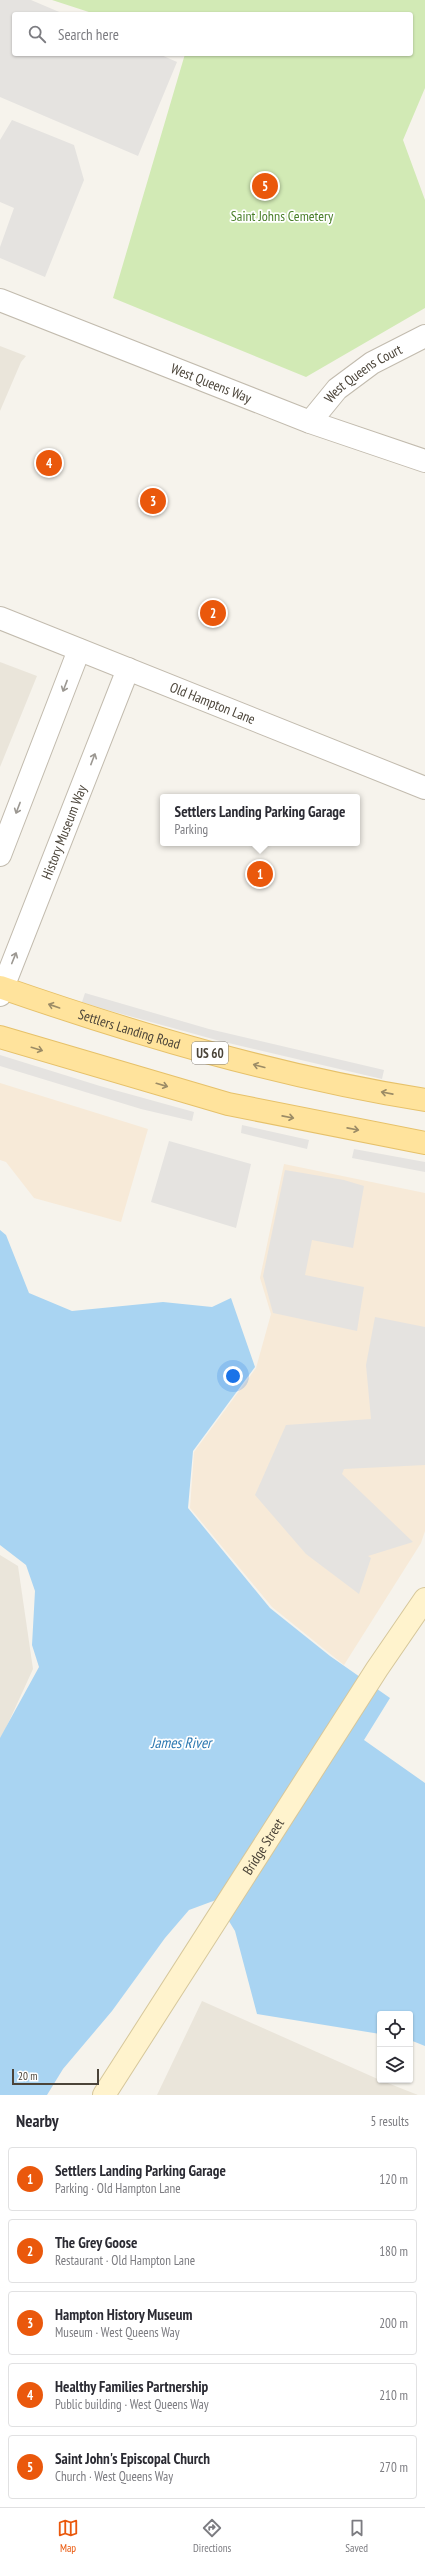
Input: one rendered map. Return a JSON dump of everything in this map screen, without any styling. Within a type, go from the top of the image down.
[{"type":"main road","name":"Settlers Landing Road","points":[[1,990],[96,1020],[267,1068],[425,1100]]},
{"type":"main road","points":[[0,1037],[228,1104],[425,1143]]},
{"type":"street","name":"West Queens Way","points":[[0,300],[310,422],[425,460]]},
{"type":"street","name":"West Queens Court","points":[[310,422],[337,389],[372,363],[425,336]]},
{"type":"street","name":"Old Hampton Lane","points":[[0,618],[425,788]]},
{"type":"street","points":[[0,855],[80,650]]},
{"type":"street","name":"History Museum Way","points":[[1,990],[128,669]]},
{"type":"street","name":"Bridge Street","points":[[104,2095],[207,1938],[377,1669],[425,1599]]},
{"type":"shaded area","points":[[0,0],[31,0],[59,12],[12,12],[12,56],[164,56],[177,62],[138,156],[0,97]]},
{"type":"shaded area","points":[[12,120],[74,145],[84,180],[45,277],[0,258],[0,247],[14,208],[0,202],[0,140]]},
{"type":"shaded area","points":[[0,346],[26,356],[21,362],[0,411]]},
{"type":"shaded area","points":[[0,662],[37,676],[0,767]]},
{"type":"shaded area","points":[[85,993],[209,1029],[384,1070],[382,1079],[220,1041],[100,1008],[82,1002]]},
{"type":"shaded area","points":[[0,1055],[100,1086],[194,1112],[192,1121],[141,1109],[0,1066]]},
{"type":"shaded area","points":[[0,1083],[148,1129],[121,1222],[34,1198],[6,1162],[0,1160]]},
{"type":"shaded area","points":[[242,1125],[309,1140],[307,1149],[241,1133]]},
{"type":"shaded area","points":[[169,1141],[251,1164],[236,1228],[151,1202]]},
{"type":"shaded area","points":[[354,1149],[425,1162],[425,1172],[352,1158]]},
{"type":"shaded area","points":[[284,1164],[425,1193],[425,1531],[421,1543],[344,1665],[272,1607],[190,1508],[194,1452],[256,1368],[271,1314],[260,1278]]},
{"type":"shaded area","points":[[285,1170],[344,1180],[364,1186],[353,1248],[312,1240],[305,1275],[364,1287],[357,1331],[273,1313],[263,1276]]},
{"type":"shaded area","points":[[375,1317],[425,1327],[425,1465],[344,1469],[342,1474],[413,1542],[368,1556],[371,1558],[359,1594],[306,1554],[255,1495],[286,1425],[371,1419],[366,1365]]},
{"type":"shaded area","points":[[0,1555],[18,1566],[33,1669],[0,1741]]},
{"type":"shaded area","points":[[202,2001],[377,2079],[377,2083],[388,2083],[418,2095],[157,2095]]},
{"type":"green space","name":"Saint Johns Cemetery","points":[[52,0],[425,0],[425,88],[403,140],[425,200],[425,308],[306,377],[113,298],[184,56],[413,56],[413,12],[89,12]]},
{"type":"water","name":"James River","points":[[0,1230],[6,1235],[29,1293],[72,1311],[163,1302],[212,1307],[231,1298],[255,1367],[193,1451],[188,1508],[270,1608],[330,1656],[390,1698],[364,1740],[425,1783],[425,2046],[413,2041],[413,2011],[377,2011],[377,2034],[257,2014],[235,1931],[216,1900],[189,1910],[165,1938],[112,2011],[63,2069],[47,2095],[0,2095],[0,1738],[39,1667],[32,1645],[35,1591],[26,1565],[0,1545]]},
{"type":"place","name":"Saint John's Episcopal Church","points":[[265,186]]},
{"type":"place","name":"Healthy Families Partnership","points":[[49,463]]},
{"type":"place","name":"Hampton History Museum","points":[[153,501]]},
{"type":"place","name":"The Grey Goose","points":[[213,613]]},
{"type":"place","name":"Settlers Landing Parking Garage","points":[[260,874]]}]
